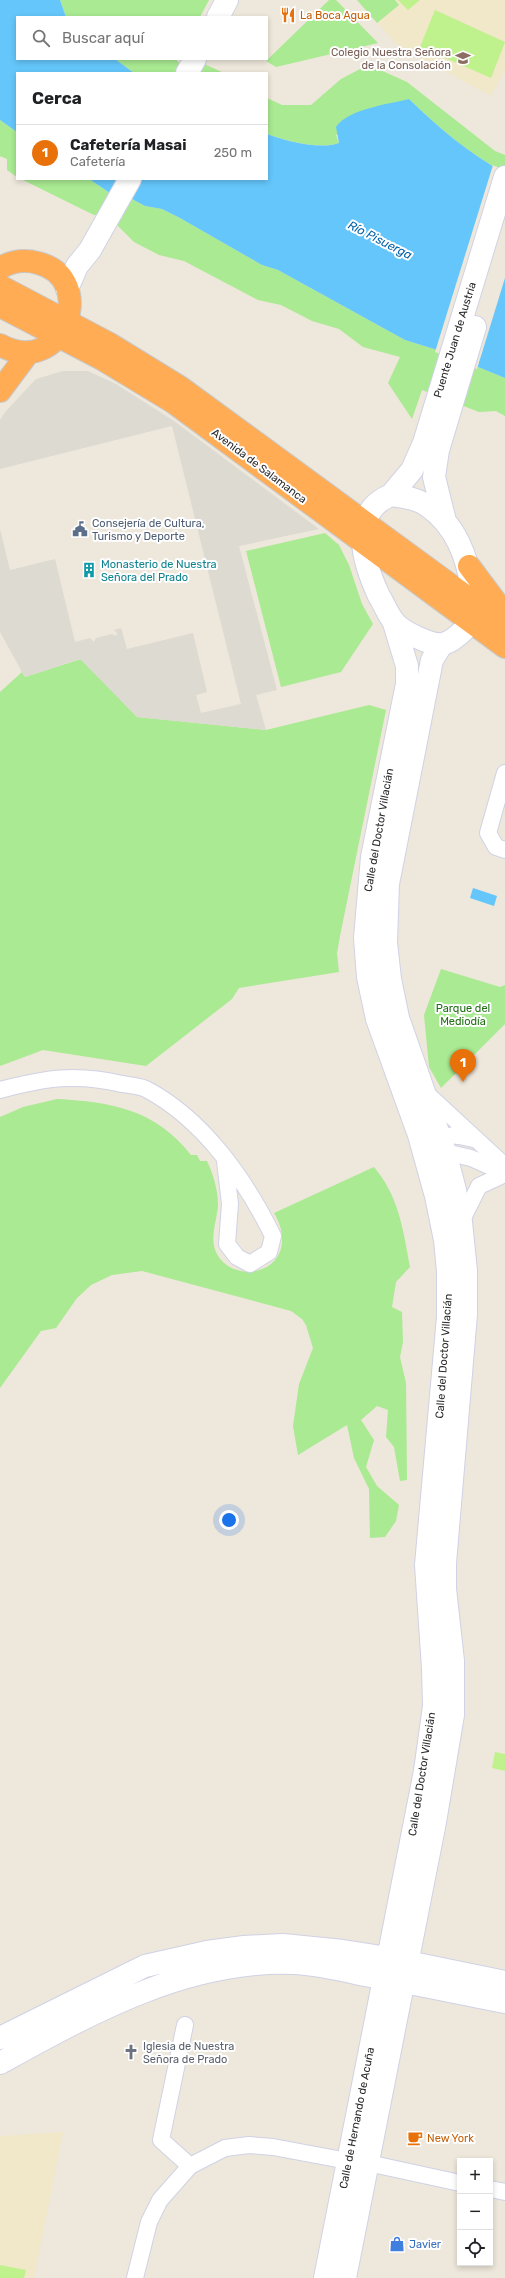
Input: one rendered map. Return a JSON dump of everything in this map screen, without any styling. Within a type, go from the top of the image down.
[{"type":"highway","points":[[0,268],[18,261],[42,264],[52,270],[67,289],[70,311],[63,329],[46,347],[29,352],[18,352],[0,346]]},
{"type":"highway","name":"Avenida de Salamanca","points":[[0,286],[63,329],[102,359],[173,402],[306,501],[364,531],[473,612],[505,648]]},
{"type":"highway","name":"Avenida de Salamanca","points":[[0,306],[63,329]]},
{"type":"highway","points":[[0,391],[29,352]]},
{"type":"highway","points":[[469,566],[505,614]]},
{"type":"highway","name":"Avenida de Salamanca","points":[[473,612],[505,625]]},
{"type":"street","points":[[219,16],[227,0]]},
{"type":"street","name":"Puente Juan de Austria","points":[[445,521],[434,477],[435,434],[505,177]]},
{"type":"street","points":[[67,289],[77,266],[90,250],[129,180]]},
{"type":"street","name":"Puente Juan de Austria","points":[[364,531],[375,503],[390,495],[412,470],[435,434],[505,228]]},
{"type":"street","points":[[390,495],[413,498],[428,506],[445,521],[455,536],[469,566],[473,612],[458,636],[442,644],[427,642],[410,634],[394,623]]},
{"type":"street","name":"Calle del Doctor Villacián","points":[[364,531],[365,558],[374,584],[394,623],[407,666],[407,684],[369,879],[365,938],[368,977],[377,1019],[433,1146],[461,1222],[466,1271],[466,1314],[445,1563],[446,1596],[452,1661],[453,1716],[396,1970]]},
{"type":"street","name":"Calle del Doctor Villacián","points":[[396,1970],[434,1706],[426,1565],[448,1317],[448,1271],[433,1146],[424,1092],[398,1018],[390,979],[386,943],[388,884],[432,660],[442,644]]},
{"type":"street","points":[[505,773],[488,833],[496,847],[505,850]]},
{"type":"street","points":[[0,1090],[34,1081],[71,1077],[107,1080],[145,1089],[180,1112],[206,1136],[244,1183],[273,1236],[269,1252],[250,1264],[237,1257],[227,1244],[230,1204],[225,1161]]},
{"type":"street","points":[[424,1092],[484,1151],[505,1174],[479,1186]]},
{"type":"street","points":[[433,1146],[457,1135],[484,1151],[505,1166]]},
{"type":"street","points":[[433,1146],[484,1151]]},
{"type":"street","points":[[461,1222],[479,1186],[484,1151]]},
{"type":"street","points":[[0,2038],[145,1966],[207,1952],[244,1946],[282,1945],[396,1970],[505,2002]]},
{"type":"street","points":[[0,2063],[110,2005],[140,1992],[196,1974],[229,1967],[294,1963],[329,1967],[396,1970],[505,1982]]},
{"type":"street","name":"Calle de Hernando de Acuña","points":[[325,2278],[358,2162],[396,1970]]},
{"type":"street","points":[[185,2025],[161,2140],[190,2166]]},
{"type":"street","points":[[136,2278],[149,2222],[160,2200],[190,2166],[225,2148],[249,2145],[358,2162],[457,2182]]},
{"type":"street","name":"Calle de Hernando de Acuña","points":[[345,2278],[358,2162]]},
{"type":"street","points":[[493,2190],[505,2192]]},
{"type":"shaded area","name":"Colegio Nuestra Señora de la Consolación","points":[[357,0],[505,0],[505,70],[491,96],[398,46]]},
{"type":"shaded area","points":[[63,371],[88,371],[116,384],[174,421],[319,529],[239,546],[277,690],[256,695],[266,730],[137,717],[80,659],[25,677],[22,672],[0,632],[0,529],[10,570],[55,559],[75,642],[90,638],[94,642],[96,638],[112,634],[116,636],[117,633],[114,630],[121,628],[127,649],[193,633],[207,692],[196,695],[201,713],[241,704],[172,426],[0,469],[0,420],[6,411],[36,379]]},
{"type":"shaded area","points":[[63,2132],[34,2278],[0,2278],[0,2136]]},
{"type":"green space","points":[[60,0],[209,0],[201,16],[66,16]]},
{"type":"green space","points":[[329,0],[336,0],[378,43],[276,67],[266,61]]},
{"type":"green space","points":[[357,0],[395,0],[399,5],[377,23]]},
{"type":"green space","points":[[398,0],[420,0],[408,10]]},
{"type":"green space","points":[[435,10],[505,42],[491,78],[420,47]]},
{"type":"green space","points":[[116,60],[177,60],[182,65],[182,72],[133,72]]},
{"type":"green space","points":[[202,63],[222,72],[198,72]]},
{"type":"green space","points":[[360,69],[378,69],[407,82],[495,151],[505,155],[505,173],[466,149],[431,120],[409,99],[336,135],[339,143],[322,146],[303,144],[268,134],[268,98],[282,105],[311,105],[341,79]]},
{"type":"green space","points":[[0,120],[16,131],[16,176],[7,170],[7,159],[0,156]]},
{"type":"green space","points":[[23,180],[90,180],[113,195],[132,199],[145,206],[162,209],[262,265],[278,270],[405,340],[434,349],[505,378],[505,416],[496,411],[479,412],[422,390],[412,419],[388,383],[400,357],[363,347],[339,329],[312,321],[281,305],[258,300],[184,261],[159,255],[134,242],[117,225],[122,214],[94,215]]},
{"type":"green space","points":[[325,533],[339,545],[349,565],[362,604],[373,624],[341,672],[281,687],[246,551]]},
{"type":"green space","points":[[81,659],[137,717],[266,730],[369,705],[386,710],[340,936],[337,953],[339,972],[239,988],[232,999],[146,1066],[43,1050],[0,1066],[0,692],[22,672],[25,677]]},
{"type":"green space","name":"Parque del Mediodía","points":[[441,969],[500,987],[505,985],[505,1024],[441,1088],[429,1067],[424,1015]]},
{"type":"green space","points":[[57,1099],[96,1103],[131,1111],[162,1127],[191,1155],[197,1155],[200,1161],[207,1161],[215,1182],[218,1199],[213,1237],[215,1250],[218,1256],[226,1264],[236,1270],[246,1272],[257,1271],[267,1267],[275,1260],[280,1251],[282,1239],[280,1226],[274,1213],[374,1167],[382,1178],[395,1202],[410,1267],[396,1282],[392,1307],[402,1312],[403,1342],[400,1357],[406,1383],[407,1480],[400,1481],[394,1447],[386,1437],[388,1410],[377,1406],[361,1420],[374,1440],[366,1467],[377,1486],[399,1505],[396,1521],[385,1537],[370,1538],[369,1489],[354,1458],[347,1425],[298,1455],[293,1426],[299,1384],[313,1348],[306,1325],[302,1319],[291,1311],[142,1271],[112,1275],[91,1285],[77,1298],[56,1328],[41,1331],[0,1388],[0,1117],[23,1107]]},
{"type":"green space","points":[[495,1752],[505,1754],[505,1771],[492,1768]]},
{"type":"green space","points":[[0,2265],[26,2270],[24,2278],[0,2278]]},
{"type":"water","points":[[0,0],[60,0],[66,16],[16,16],[16,60],[116,60],[133,72],[16,72],[16,131],[0,120]]},
{"type":"water","name":"Río Pisuerga","points":[[409,99],[431,120],[466,149],[505,173],[505,378],[434,349],[405,340],[278,270],[262,265],[180,218],[162,209],[145,206],[132,199],[113,195],[90,180],[268,180],[268,134],[303,144],[322,146],[339,143],[336,127],[342,121],[359,112],[380,105]]},
{"type":"water","points":[[473,888],[497,896],[494,906],[470,898]]},
{"type":"pier","points":[[493,165],[505,171],[505,278],[477,369],[435,352]]},
{"type":"place","name":"La Boca Agua","points":[[288,15]]},
{"type":"place","name":"Colegio Nuestra Señora de la Consolación","points":[[463,58]]},
{"type":"place","name":"Consejería de Cultura, Turismo y Deporte","points":[[80,529]]},
{"type":"place","name":"Monasterio de Nuestra Señora del Prado","points":[[89,570]]},
{"type":"place","name":"Cafetería Masai","points":[[463,1082]]},
{"type":"place","name":"Iglesia de Nuestra Señora de Prado","points":[[131,2052]]},
{"type":"place","name":"New York","points":[[415,2138]]},
{"type":"place","name":"Javier","points":[[397,2244]]}]
